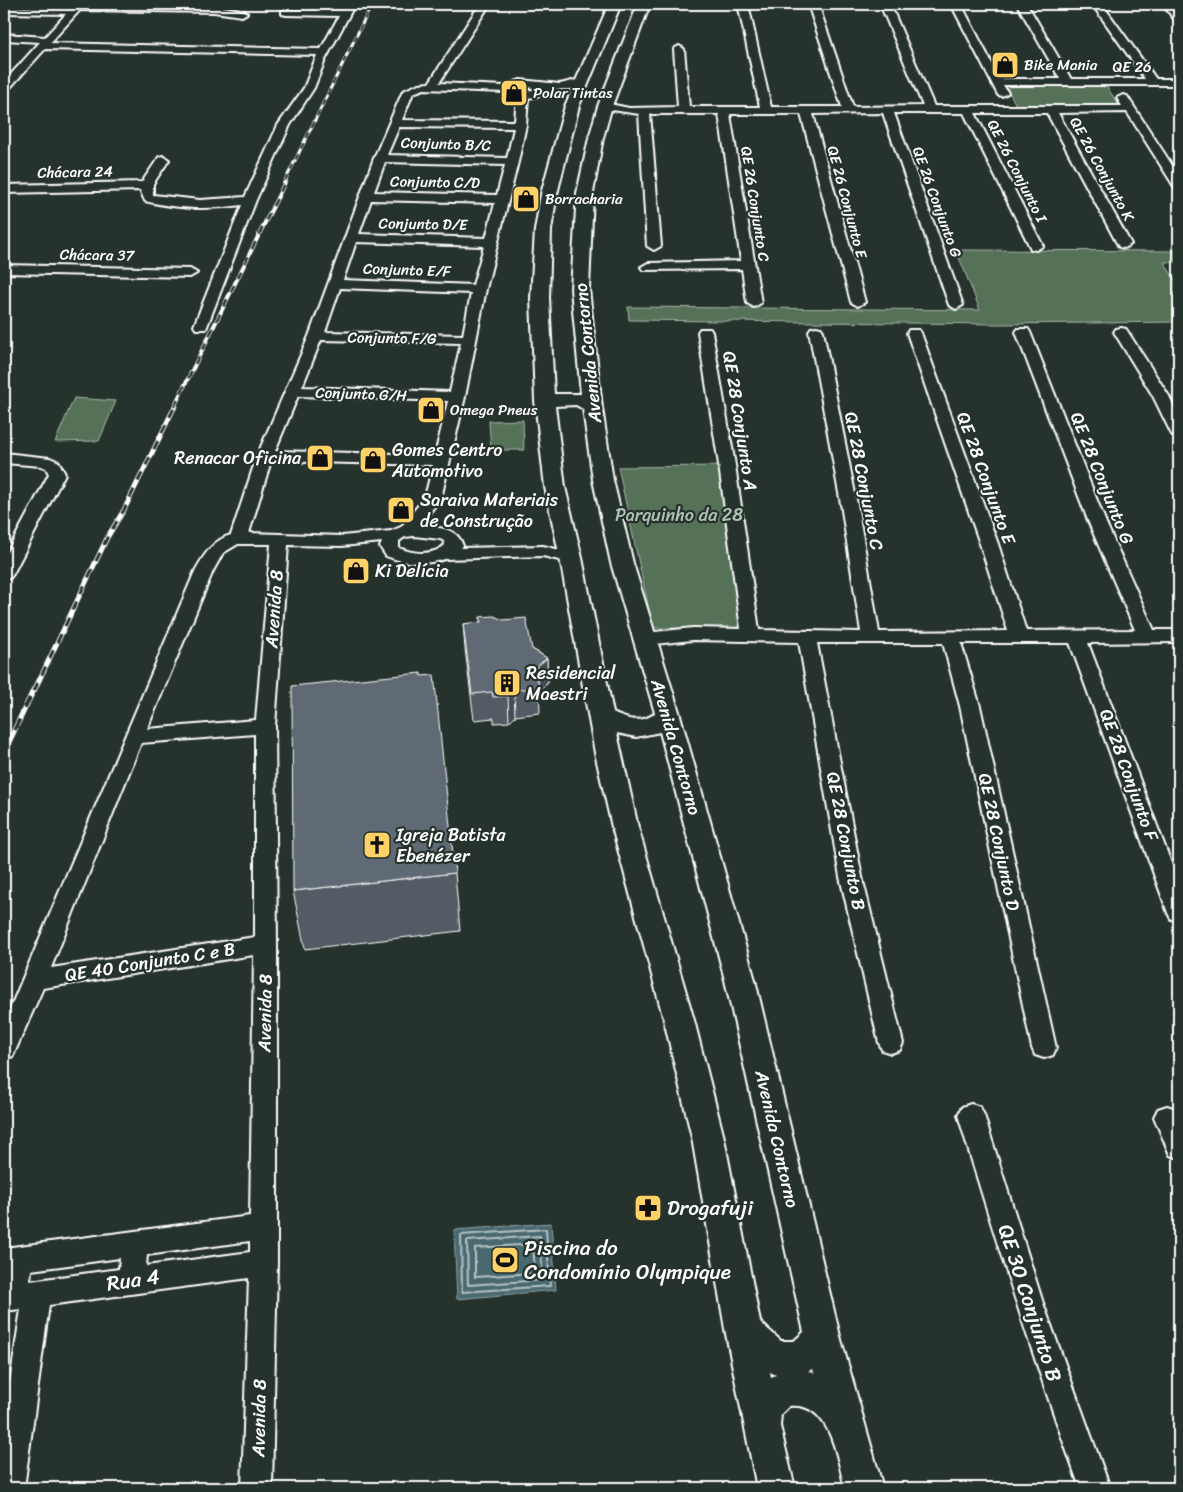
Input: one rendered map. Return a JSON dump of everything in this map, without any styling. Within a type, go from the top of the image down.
[{"type":"main road","name":"Avenida Contorno","points":[[615,4],[618,77],[601,121],[585,193],[580,289],[592,408],[603,480],[619,554],[668,715],[740,980],[822,1336],[845,1426],[864,1488]]},
{"type":"main road","name":"Avenida Contorno","points":[[644,4],[616,37],[578,90],[567,121],[549,194],[544,230],[540,298],[545,401],[555,487],[571,558],[601,717],[625,827],[679,1020],[708,1138],[743,1329],[776,1488]]},
{"type":"main road","points":[[567,121],[573,125],[573,134],[576,136],[601,121]]},
{"type":"main road","points":[[545,401],[584,400],[592,408]]},
{"type":"main road","points":[[601,717],[621,727],[643,729],[658,724],[668,715]]},
{"type":"main road","points":[[743,1329],[766,1353],[779,1358],[793,1359],[806,1355],[816,1347],[822,1336]]},
{"type":"main road","points":[[762,1426],[763,1410],[770,1398],[782,1389],[797,1386],[812,1389],[826,1398],[845,1426]]},
{"type":"street","points":[[432,86],[485,4]]},
{"type":"street","points":[[743,4],[766,110]]},
{"type":"street","points":[[813,4],[849,110]]},
{"type":"street","points":[[884,4],[930,110]]},
{"type":"street","points":[[956,4],[1011,110]]},
{"type":"street","points":[[1022,4],[1068,82]]},
{"type":"street","points":[[1097,4],[1153,82]]},
{"type":"street","points":[[1167,4],[1179,18]]},
{"type":"street","points":[[4,10],[74,6],[214,9],[242,13]]},
{"type":"street","points":[[4,88],[41,42],[74,6]]},
{"type":"street","points":[[286,12],[347,8]]},
{"type":"street","points":[[201,326],[250,200],[284,125],[309,88],[347,8]]},
{"type":"street","points":[[4,37],[41,42],[325,52]]},
{"type":"street","points":[[4,78],[8,69],[41,42]]},
{"type":"street","points":[[679,50],[684,110]]},
{"type":"street","name":"QE 26","points":[[996,82],[1179,82]]},
{"type":"street","points":[[1113,82],[1179,185]]},
{"type":"street","points":[[507,89],[512,85],[521,84],[566,92],[578,90]]},
{"type":"street","points":[[240,538],[266,456],[316,336],[334,284],[353,238],[380,158],[408,91],[414,88],[432,86],[507,89],[523,94],[545,89]]},
{"type":"street","points":[[398,540],[433,498],[457,397],[479,289],[512,162],[520,126],[523,94]]},
{"type":"street","points":[[601,121],[629,111],[644,110],[1131,109]]},
{"type":"street","points":[[644,110],[654,246]]},
{"type":"street","name":"QE 26 Conjunto C","points":[[724,110],[754,303]]},
{"type":"street","name":"QE 26 Conjunto E","points":[[806,110],[858,302]]},
{"type":"street","name":"QE 26 Conjunto G","points":[[887,110],[956,305]]},
{"type":"street","name":"QE 26 Conjunto I","points":[[968,110],[1036,246]]},
{"type":"street","name":"QE 26 Conjunto K","points":[[1051,110],[1124,244]]},
{"type":"street","points":[[394,122],[520,126]]},
{"type":"street","name":"Conjunto B/C","points":[[380,158],[512,162]]},
{"type":"street","points":[[162,160],[146,186],[147,196],[164,201],[221,203],[250,200]]},
{"type":"street","name":"Chácara 24","points":[[4,189],[146,186]]},
{"type":"street","name":"Conjunto C/D","points":[[366,196],[503,199]]},
{"type":"street","name":"Conjunto D/E","points":[[353,238],[492,242]]},
{"type":"street","points":[[648,267],[748,266]]},
{"type":"street","name":"Chácara 37","points":[[4,269],[190,273]]},
{"type":"street","name":"Conjunto E/F","points":[[334,284],[479,289]]},
{"type":"street","name":"QE 28 Conjunto C","points":[[816,331],[872,638]]},
{"type":"street","name":"QE 28 Conjunto A","points":[[705,332],[751,636]]},
{"type":"street","name":"QE 28 Conjunto G","points":[[1023,332],[1074,466],[1125,590],[1147,636]]},
{"type":"street","points":[[1121,332],[1160,396],[1179,433]]},
{"type":"street","name":"QE 28 Conjunto E","points":[[914,333],[989,544],[1019,637]]},
{"type":"street","name":"Conjunto F/G","points":[[316,336],[469,339]]},
{"type":"street","name":"Conjunto G/H","points":[[294,391],[457,397]]},
{"type":"street","points":[[266,456],[442,460]]},
{"type":"street","points":[[4,458],[44,461],[54,465],[57,474],[4,574]]},
{"type":"street","points":[[433,498],[454,546],[444,554]]},
{"type":"street","points":[[4,1049],[35,980],[134,737],[209,562],[219,546],[230,540],[240,538],[342,541],[398,540],[448,536],[511,544],[527,544],[559,539],[566,534]]},
{"type":"street","name":"Avenida 8","points":[[257,1488],[266,944],[265,726],[280,538]]},
{"type":"street","points":[[398,540],[412,557],[444,554],[542,551],[571,558]]},
{"type":"street","points":[[645,638],[693,634],[872,638],[1179,636]]},
{"type":"street","name":"QE 28 Conjunto D","points":[[950,636],[970,706],[1044,1048]]},
{"type":"street","name":"QE 28 Conjunto B","points":[[807,637],[851,877],[891,1043]]},
{"type":"street","name":"QE 28 Conjunto F","points":[[1077,637],[1179,914]]},
{"type":"street","points":[[134,737],[265,726]]},
{"type":"street","name":"QE 40 Conjunto C e B","points":[[35,980],[266,944]]},
{"type":"street","name":"QE 30 Conjunto B","points":[[971,1115],[1020,1277],[1057,1388],[1094,1488]]},
{"type":"street","points":[[1168,1117],[1179,1147]]},
{"type":"street","name":"Rua 4","points":[[12,1260],[262,1227]]},
{"type":"street","points":[[132,1280],[134,1244]]},
{"type":"street","points":[[9,1488],[18,1295],[12,1260]]},
{"type":"street","name":"Rua 4","points":[[18,1295],[262,1263]]},
{"type":"green space","points":[[1105,84],[1120,107],[1017,107],[1006,86]]},
{"type":"green space","points":[[956,250],[1179,251],[1179,262],[1164,262],[1179,286],[1179,322],[999,324],[629,320],[628,307],[980,310]]},
{"type":"green space","points":[[74,398],[116,401],[99,441],[55,442]]},
{"type":"green space","points":[[523,420],[524,450],[491,450],[489,421]]},
{"type":"green space","name":"Parquinho da 28","points":[[722,466],[743,628],[653,628],[618,467]]},
{"type":"water","name":"Piscina do Condomínio Olympique","points":[[551,1223],[556,1290],[457,1299],[454,1230]]},
{"type":"building","name":"Residencial Maestri","points":[[494,616],[503,620],[526,618],[532,649],[547,658],[536,667],[539,688],[514,690],[508,696],[493,697],[492,692],[472,694],[463,624],[481,622],[480,617]]},
{"type":"building","name":"Igreja Batista Ebenézer","points":[[421,673],[421,676],[434,675],[455,873],[293,891],[292,686]]},
{"type":"railway","points":[[285,181],[372,4]]},
{"type":"railway","points":[[174,407],[286,180]]},
{"type":"railway","points":[[34,691],[108,536],[124,510],[175,406]]},
{"type":"railway","points":[[4,752],[34,689]]},
{"type":"place","name":"Bike Mania","points":[[1005,65]]},
{"type":"place","name":"Polar Tintas","points":[[514,93]]},
{"type":"place","name":"Borracharia","points":[[526,199]]},
{"type":"place","name":"Omega Pneus","points":[[431,410]]},
{"type":"place","name":"Renacar Oficina","points":[[320,458]]},
{"type":"place","name":"Gomes Centro Automotivo","points":[[373,460]]},
{"type":"place","name":"Saraiva Materiais de Construção","points":[[401,510]]},
{"type":"place","name":"Ki Delícia","points":[[356,571]]},
{"type":"place","name":"Residencial Maestri","points":[[507,683]]},
{"type":"place","name":"Igreja Batista Ebenézer","points":[[377,845]]},
{"type":"place","name":"Drogafuji","points":[[648,1208]]},
{"type":"place","name":"Piscina do Condomínio Olympique","points":[[505,1260]]}]
